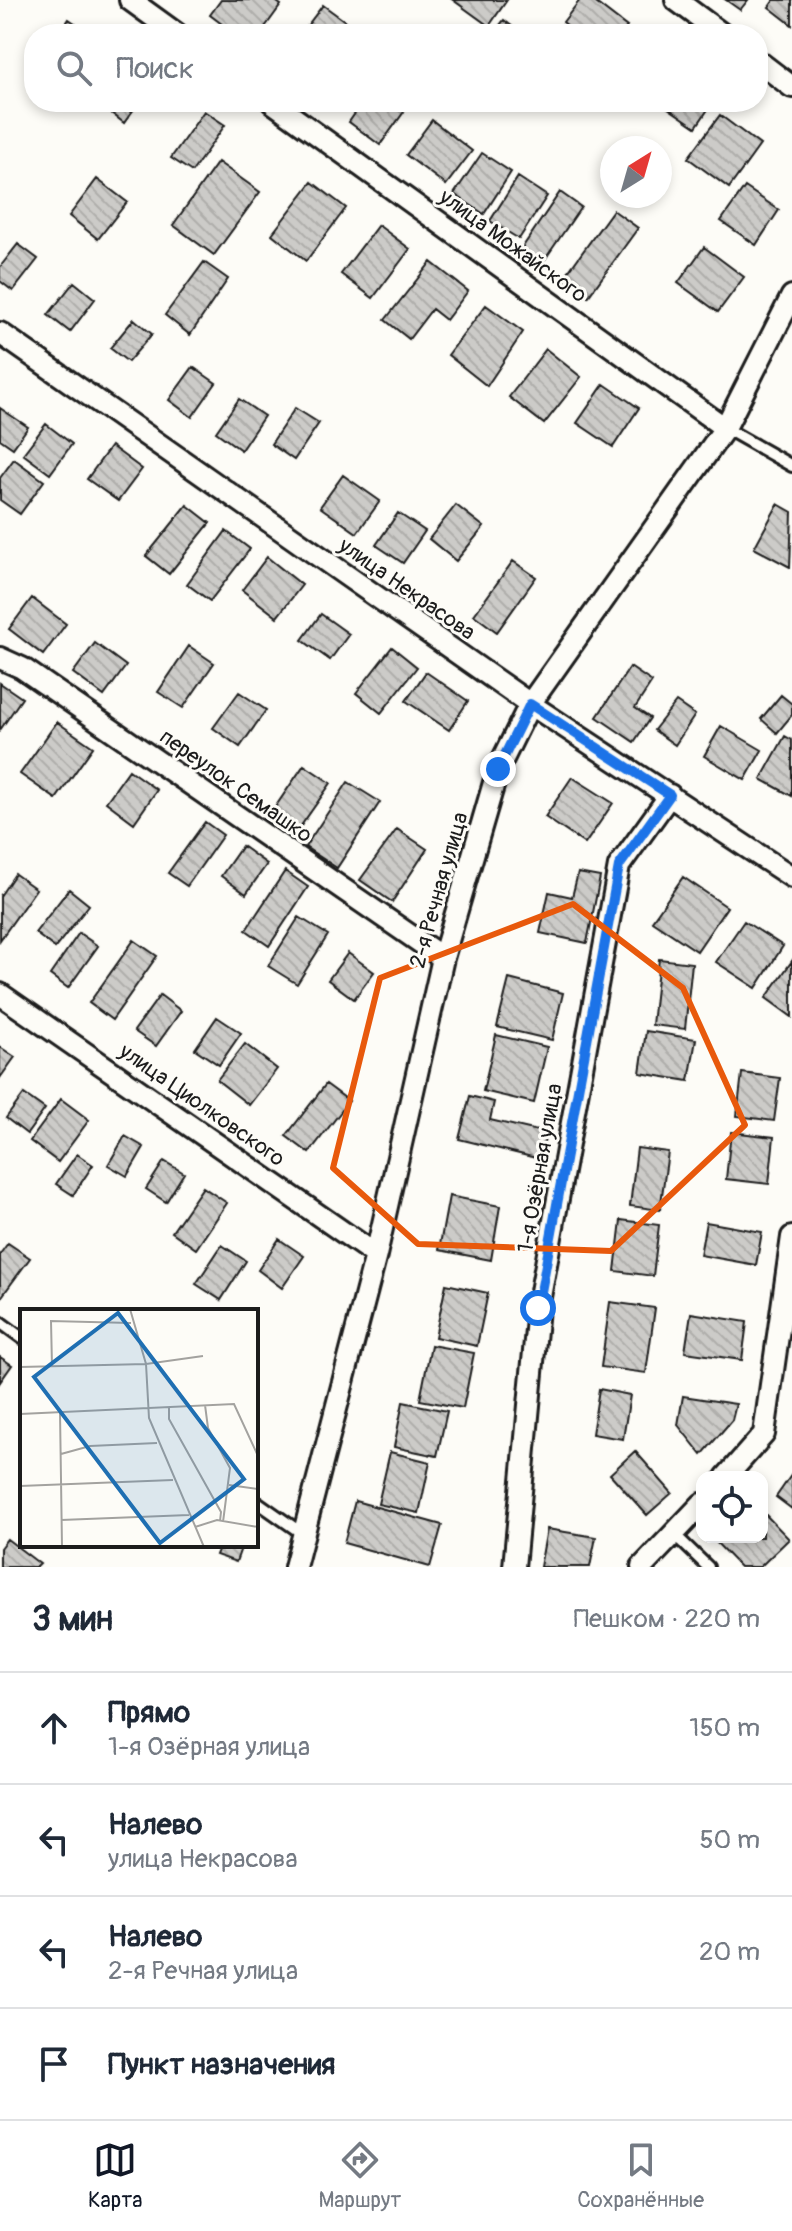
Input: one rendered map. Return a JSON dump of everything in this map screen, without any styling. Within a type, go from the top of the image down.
[{"type":"street","points":[[130,0],[157,8],[169,24]]},
{"type":"street","points":[[676,0],[708,24]]},
{"type":"street","points":[[768,69],[792,87]]},
{"type":"street","name":"улица Можайского","points":[[286,112],[725,428]]},
{"type":"street","name":"2-я Речная улица","points":[[295,1567],[376,1255],[443,958],[498,769],[530,704],[725,428],[792,296]]},
{"type":"street","name":"улица Некрасова","points":[[0,333],[530,704],[792,877]]},
{"type":"street","name":"переулок Семашко","points":[[0,658],[22,668],[443,958]]},
{"type":"street","name":"1-я Озёрная улица","points":[[514,1567],[538,1308],[619,866],[670,795]]},
{"type":"street","name":"улица Циолковского","points":[[0,994],[376,1255]]},
{"type":"street","points":[[731,1471],[764,1434],[792,1237]]},
{"type":"street","points":[[642,1567],[696,1511]]},
{"type":"lane","points":[[725,428],[792,466]]},
{"type":"lane","points":[[0,1322],[20,1337]]},
{"type":"lane","points":[[258,1502],[303,1534]]},
{"type":"lane","points":[[675,1535],[708,1567]]},
{"type":"highlighted area","points":[[573,904],[683,988],[745,1125],[611,1251],[418,1244],[333,1168],[380,978]]},
{"type":"building","points":[[221,0],[274,0],[281,5],[267,24],[222,24],[210,15]]},
{"type":"building","points":[[453,0],[507,0],[490,24]]},
{"type":"building","points":[[580,0],[592,0],[623,24],[566,24],[563,22]]},
{"type":"building","points":[[726,0],[748,0],[740,10]]},
{"type":"building","points":[[774,0],[792,0],[792,25],[769,7]]},
{"type":"building","points":[[323,5],[349,24],[309,24]]},
{"type":"building","points":[[110,112],[132,112],[124,123]]},
{"type":"building","points":[[203,112],[225,125],[192,172],[171,158]]},
{"type":"building","points":[[356,112],[404,112],[380,145],[349,122]]},
{"type":"building","points":[[674,112],[706,112],[696,127]]},
{"type":"building","points":[[720,115],[760,145],[729,188],[688,158]]},
{"type":"building","points":[[432,120],[472,151],[446,185],[406,155]]},
{"type":"building","points":[[482,153],[511,172],[484,214],[454,194]]},
{"type":"building","points":[[218,162],[260,192],[214,255],[173,225]]},
{"type":"building","points":[[518,177],[547,196],[519,239],[490,221]]},
{"type":"building","points":[[97,179],[127,202],[98,239],[69,216]]},
{"type":"building","points":[[312,182],[346,208],[306,261],[272,234]]},
{"type":"building","points":[[745,187],[779,210],[756,245],[721,221]]},
{"type":"building","points":[[560,192],[581,207],[541,265],[520,251]]},
{"type":"building","points":[[613,210],[638,228],[588,297],[563,279]]},
{"type":"building","points":[[378,225],[410,249],[373,298],[341,274]]},
{"type":"building","points":[[18,244],[38,259],[13,291],[0,281],[0,267]]},
{"type":"building","points":[[704,247],[744,277],[718,312],[678,283]]},
{"type":"building","points":[[204,262],[228,279],[190,335],[165,315]]},
{"type":"building","points":[[431,262],[468,291],[446,320],[432,309],[409,339],[385,320]]},
{"type":"building","points":[[74,282],[95,299],[70,332],[48,315]]},
{"type":"building","points":[[486,305],[523,332],[487,386],[448,355]]},
{"type":"building","points":[[134,319],[152,334],[128,362],[110,348]]},
{"type":"building","points":[[546,349],[581,377],[544,424],[509,397]]},
{"type":"building","points":[[193,367],[216,383],[192,417],[169,400]]},
{"type":"building","points":[[604,384],[639,408],[613,447],[577,423]]},
{"type":"building","points":[[239,399],[264,416],[241,450],[216,432]]},
{"type":"building","points":[[0,408],[28,427],[13,448],[0,439]]},
{"type":"building","points":[[295,408],[319,423],[294,460],[271,444]]},
{"type":"building","points":[[46,424],[72,444],[50,474],[23,454]]},
{"type":"building","points":[[111,446],[142,469],[118,501],[87,479]]},
{"type":"building","points":[[14,459],[44,481],[20,514],[0,500],[0,478]]},
{"type":"building","points":[[343,475],[380,501],[357,533],[320,507]]},
{"type":"building","points":[[778,504],[792,512],[790,567],[754,548]]},
{"type":"building","points":[[187,505],[210,523],[169,574],[146,556]]},
{"type":"building","points":[[456,505],[484,527],[456,561],[429,539]]},
{"type":"building","points":[[398,513],[425,531],[403,563],[376,545]]},
{"type":"building","points":[[226,531],[250,549],[210,601],[187,584]]},
{"type":"building","points":[[267,557],[302,585],[277,617],[242,590]]},
{"type":"building","points":[[513,561],[536,577],[497,632],[474,615]]},
{"type":"building","points":[[32,598],[66,624],[43,655],[9,629]]},
{"type":"building","points":[[321,614],[349,634],[330,660],[302,640]]},
{"type":"building","points":[[95,643],[126,666],[104,696],[73,673]]},
{"type":"building","points":[[189,646],[214,663],[183,708],[158,692]]},
{"type":"building","points":[[392,647],[417,667],[381,713],[356,693]]},
{"type":"building","points":[[630,667],[652,682],[635,708],[650,718],[634,742],[597,717]]},
{"type":"building","points":[[426,672],[468,701],[449,730],[406,701]]},
{"type":"building","points":[[0,683],[22,698],[0,730]]},
{"type":"building","points":[[239,692],[266,710],[240,747],[213,728]]},
{"type":"building","points":[[781,695],[792,704],[792,715],[777,733],[761,719]]},
{"type":"building","points":[[676,702],[695,715],[675,745],[654,730]]},
{"type":"building","points":[[57,722],[93,747],[56,799],[20,774]]},
{"type":"building","points":[[721,726],[762,750],[745,780],[704,756]]},
{"type":"building","points":[[785,736],[792,740],[792,796],[761,779]]},
{"type":"building","points":[[304,765],[331,783],[293,837],[267,819]]},
{"type":"building","points":[[129,770],[157,790],[134,823],[106,802]]},
{"type":"building","points":[[572,777],[613,803],[585,844],[545,817]]},
{"type":"building","points":[[348,782],[380,802],[337,868],[305,847]]},
{"type":"building","points":[[205,822],[223,835],[187,886],[168,873]]},
{"type":"building","points":[[397,829],[427,849],[392,902],[360,880]]},
{"type":"building","points":[[242,846],[267,864],[246,894],[221,876]]},
{"type":"building","points":[[285,871],[308,887],[269,946],[246,930]]},
{"type":"building","points":[[578,873],[600,877],[587,943],[540,933],[549,892],[572,897]]},
{"type":"building","points":[[15,874],[36,889],[0,940],[0,896]]},
{"type":"building","points":[[683,877],[727,907],[697,951],[652,921]]},
{"type":"building","points":[[69,889],[89,905],[55,948],[35,933]]},
{"type":"building","points":[[299,917],[328,935],[297,984],[268,966]]},
{"type":"building","points":[[744,921],[783,946],[756,988],[716,962]]},
{"type":"building","points":[[79,933],[98,946],[68,988],[50,975]]},
{"type":"building","points":[[134,940],[157,956],[112,1020],[89,1003]]},
{"type":"building","points":[[348,953],[374,972],[354,999],[328,980]]},
{"type":"building","points":[[659,959],[692,963],[685,1029],[652,1025]]},
{"type":"building","points":[[792,961],[792,1017],[766,998]]},
{"type":"building","points":[[509,979],[563,993],[552,1040],[497,1027]]},
{"type":"building","points":[[160,995],[181,1011],[156,1046],[134,1031]]},
{"type":"building","points":[[217,1017],[241,1033],[219,1065],[195,1049]]},
{"type":"building","points":[[646,1031],[696,1039],[689,1081],[640,1073]]},
{"type":"building","points":[[496,1035],[547,1047],[534,1103],[483,1091]]},
{"type":"building","points":[[245,1044],[277,1069],[249,1105],[217,1080]]},
{"type":"building","points":[[0,1047],[15,1057],[0,1078]]},
{"type":"building","points":[[742,1073],[780,1078],[774,1121],[737,1116]]},
{"type":"building","points":[[326,1084],[349,1101],[309,1153],[286,1136]]},
{"type":"building","points":[[24,1094],[45,1109],[27,1134],[6,1118]]},
{"type":"building","points":[[470,1096],[494,1102],[490,1120],[546,1133],[540,1159],[459,1139]]},
{"type":"building","points":[[61,1099],[89,1120],[58,1162],[30,1141]]},
{"type":"building","points":[[731,1132],[774,1137],[769,1184],[726,1179]]},
{"type":"building","points":[[125,1136],[144,1147],[127,1176],[108,1165]]},
{"type":"building","points":[[637,1148],[668,1152],[660,1210],[630,1206]]},
{"type":"building","points":[[77,1154],[93,1165],[73,1195],[56,1184]]},
{"type":"building","points":[[164,1161],[184,1173],[166,1202],[146,1189]]},
{"type":"building","points":[[203,1187],[227,1203],[196,1249],[172,1232]]},
{"type":"building","points":[[449,1196],[500,1206],[491,1260],[439,1250]]},
{"type":"building","points":[[621,1220],[659,1225],[653,1276],[615,1271]]},
{"type":"building","points":[[706,1222],[762,1232],[756,1265],[700,1255]]},
{"type":"building","points":[[279,1239],[304,1256],[282,1288],[258,1270]]},
{"type":"building","points":[[8,1243],[30,1258],[0,1299],[0,1254]]},
{"type":"building","points":[[222,1245],[246,1261],[221,1300],[196,1284]]},
{"type":"building","points":[[446,1284],[488,1293],[477,1346],[435,1337]]},
{"type":"building","points":[[610,1302],[655,1308],[646,1373],[601,1367]]},
{"type":"building","points":[[691,1313],[747,1322],[742,1360],[685,1352]]},
{"type":"building","points":[[431,1345],[474,1353],[463,1408],[420,1400]]},
{"type":"building","points":[[0,1357],[12,1365],[0,1382]]},
{"type":"building","points":[[599,1389],[630,1395],[623,1439],[592,1434]]},
{"type":"building","points":[[683,1396],[736,1404],[732,1420],[702,1455],[678,1425]]},
{"type":"building","points":[[403,1402],[447,1411],[437,1456],[394,1447]]},
{"type":"building","points":[[635,1451],[672,1493],[647,1515],[610,1474]]},
{"type":"building","points":[[390,1452],[430,1462],[419,1513],[378,1504]]},
{"type":"building","points":[[792,1474],[792,1509],[776,1497]]},
{"type":"building","points":[[355,1501],[442,1525],[430,1567],[344,1543]]},
{"type":"building","points":[[768,1517],[789,1539],[760,1567],[740,1567],[717,1543],[768,1543]]},
{"type":"building","points":[[547,1529],[596,1537],[590,1567],[540,1567]]},
{"type":"building","points":[[7,1539],[40,1564],[37,1567],[0,1567],[0,1548]]},
{"type":"building","points":[[219,1547],[241,1547],[236,1562],[216,1555]]},
{"type":"route","points":[[498,769],[530,704],[670,795],[619,866],[538,1308]]}]
